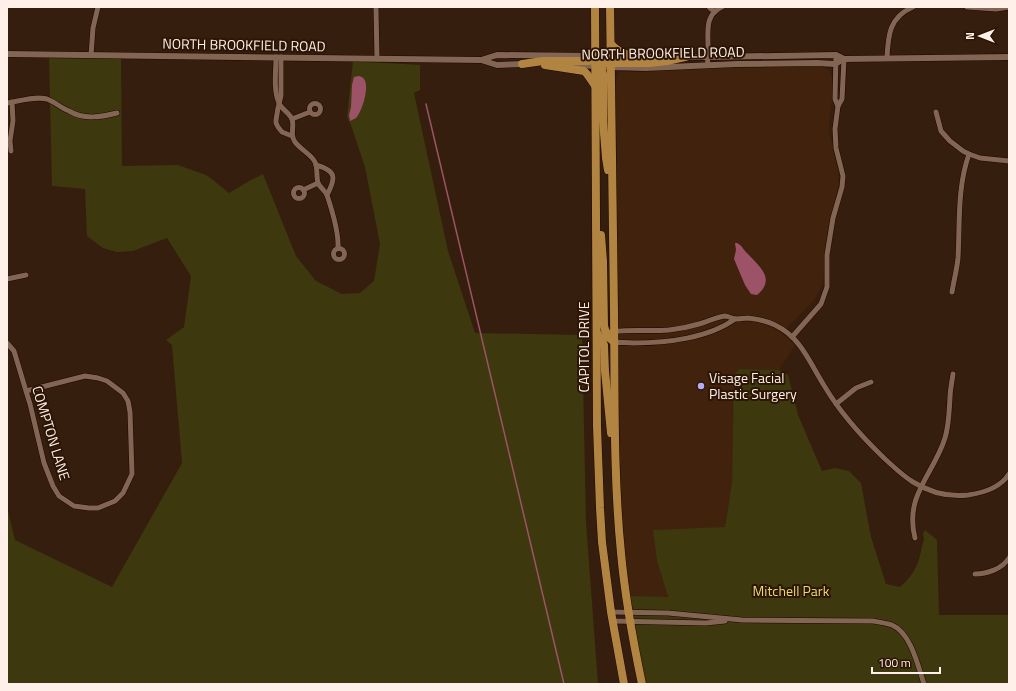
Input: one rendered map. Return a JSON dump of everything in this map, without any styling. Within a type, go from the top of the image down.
[{"type":"main road","points":[[595,7],[598,62],[596,87],[596,189],[602,245],[604,326],[601,333],[604,345],[610,429],[616,459]]},
{"type":"main road","points":[[610,7],[617,499],[624,579],[642,684]]},
{"type":"main road","points":[[611,44],[623,54],[640,57]]},
{"type":"main road","points":[[522,64],[543,61],[650,63],[685,57]]},
{"type":"main road","points":[[598,62],[603,74],[604,136],[612,193]]},
{"type":"main road","points":[[545,65],[584,72],[596,87]]},
{"type":"main road","points":[[601,333],[614,342]]},
{"type":"main road","name":"CAPITOL DRIVE","points":[[601,333],[597,426],[600,514],[612,621],[624,684]]},
{"type":"street","points":[[91,55],[93,28],[98,7]]},
{"type":"street","points":[[376,7],[377,59]]},
{"type":"street","points":[[709,7],[715,12]]},
{"type":"street","points":[[708,65],[708,25],[710,18],[722,7]]},
{"type":"street","points":[[967,7],[996,9],[1009,7]]},
{"type":"street","points":[[887,58],[888,39],[894,22],[909,8]]},
{"type":"street","name":"NORTH BROOKFIELD ROAD","points":[[7,54],[481,60],[497,65],[545,65],[598,62]]},
{"type":"street","name":"NORTH BROOKFIELD ROAD","points":[[481,60],[496,55],[598,62]]},
{"type":"street","points":[[836,55],[835,99],[838,106]]},
{"type":"street","name":"NORTH BROOKFIELD ROAD","points":[[611,63],[640,57],[836,55],[844,59]]},
{"type":"street","points":[[279,57],[281,96],[276,123],[282,132],[292,136]]},
{"type":"street","name":"NORTH BROOKFIELD ROAD","points":[[611,63],[646,68],[708,65],[803,63],[835,64],[844,59],[1009,57]]},
{"type":"street","points":[[792,337],[821,304],[827,287],[827,255],[833,218],[842,187],[843,176],[836,148],[835,129],[838,106],[842,99],[844,59]]},
{"type":"street","points":[[11,151],[10,141],[13,121],[10,102],[37,98],[47,99],[55,102],[70,112],[88,117],[98,117],[117,113]]},
{"type":"street","points":[[279,104],[292,119],[292,136],[296,144],[313,159],[316,165],[318,183],[327,195],[334,217],[338,248]]},
{"type":"street","points":[[292,119],[310,112]]},
{"type":"street","points":[[936,112],[941,131],[945,137],[969,154],[980,158],[1009,161]]},
{"type":"street","points":[[952,292],[958,259],[960,194],[969,154]]},
{"type":"street","points":[[316,165],[324,167],[332,174],[333,183],[327,195]]},
{"type":"street","points":[[303,190],[318,183]]},
{"type":"street","points":[[7,279],[26,275]]},
{"type":"street","points":[[601,333],[614,330],[676,330],[724,316],[735,319],[749,318],[765,321],[786,331],[792,337],[802,348],[836,404],[861,435],[905,476],[921,487],[940,494],[963,496],[990,490],[1007,481],[1009,474]]},
{"type":"street","points":[[614,342],[642,343],[695,337],[729,324],[735,319]]},
{"type":"street","points":[[676,330],[676,340]]},
{"type":"street","name":"COMPTON LANE","points":[[7,343],[14,351],[26,391],[44,463],[53,486],[59,496],[74,506],[89,508],[98,508],[115,501],[123,493],[132,474],[130,412],[128,401],[123,393],[107,382],[98,378],[85,376],[26,391]]},
{"type":"street","points":[[915,538],[912,524],[913,512],[921,487],[941,449],[948,429],[953,374]]},
{"type":"street","points":[[836,404],[856,388],[871,382]]},
{"type":"street","points":[[975,574],[993,570],[1007,564],[1009,558]]},
{"type":"street","points":[[611,612],[668,613],[742,620]]},
{"type":"street","points":[[612,621],[874,621],[891,625],[898,629],[907,639],[914,654],[924,684]]},
{"type":"shaded area","points":[[732,67],[821,67],[829,70],[831,74],[833,90],[829,130],[838,170],[839,184],[827,235],[823,283],[815,299],[782,333],[795,345],[779,370],[739,369],[732,482],[725,527],[657,561],[668,598],[630,596],[624,544],[618,442],[616,80],[620,72]]},
{"type":"shaded area","points":[[359,76],[366,82],[366,93],[363,105],[358,115],[350,121],[349,115],[352,85],[354,77]]},
{"type":"shaded area","points":[[735,243],[740,245],[764,273],[766,278],[765,284],[763,289],[757,295],[751,294],[745,285],[734,259],[736,250]]},
{"type":"green space","points":[[49,57],[121,58],[122,166],[178,165],[206,175],[229,193],[263,174],[296,256],[316,281],[342,294],[360,293],[374,281],[380,244],[365,167],[347,117],[353,61],[420,65],[420,90],[414,93],[448,251],[475,333],[582,335],[586,522],[598,684],[7,684],[7,507],[15,540],[112,587],[182,463],[172,345],[166,340],[184,327],[191,276],[167,238],[133,251],[117,252],[103,248],[87,236],[85,189],[52,186]]},
{"type":"green space","name":"Mitchell Park","points":[[739,369],[779,370],[788,375],[798,415],[822,471],[835,468],[849,471],[861,483],[871,537],[886,584],[900,587],[912,574],[919,558],[925,530],[937,540],[939,615],[1009,615],[1009,684],[646,684],[630,596],[668,597],[657,561],[653,530],[725,527],[732,482],[734,376]]},
{"type":"waterway","points":[[426,104],[564,684]]},
{"type":"place","name":"Visage Facial Plastic Surgery","points":[[701,386]]}]
